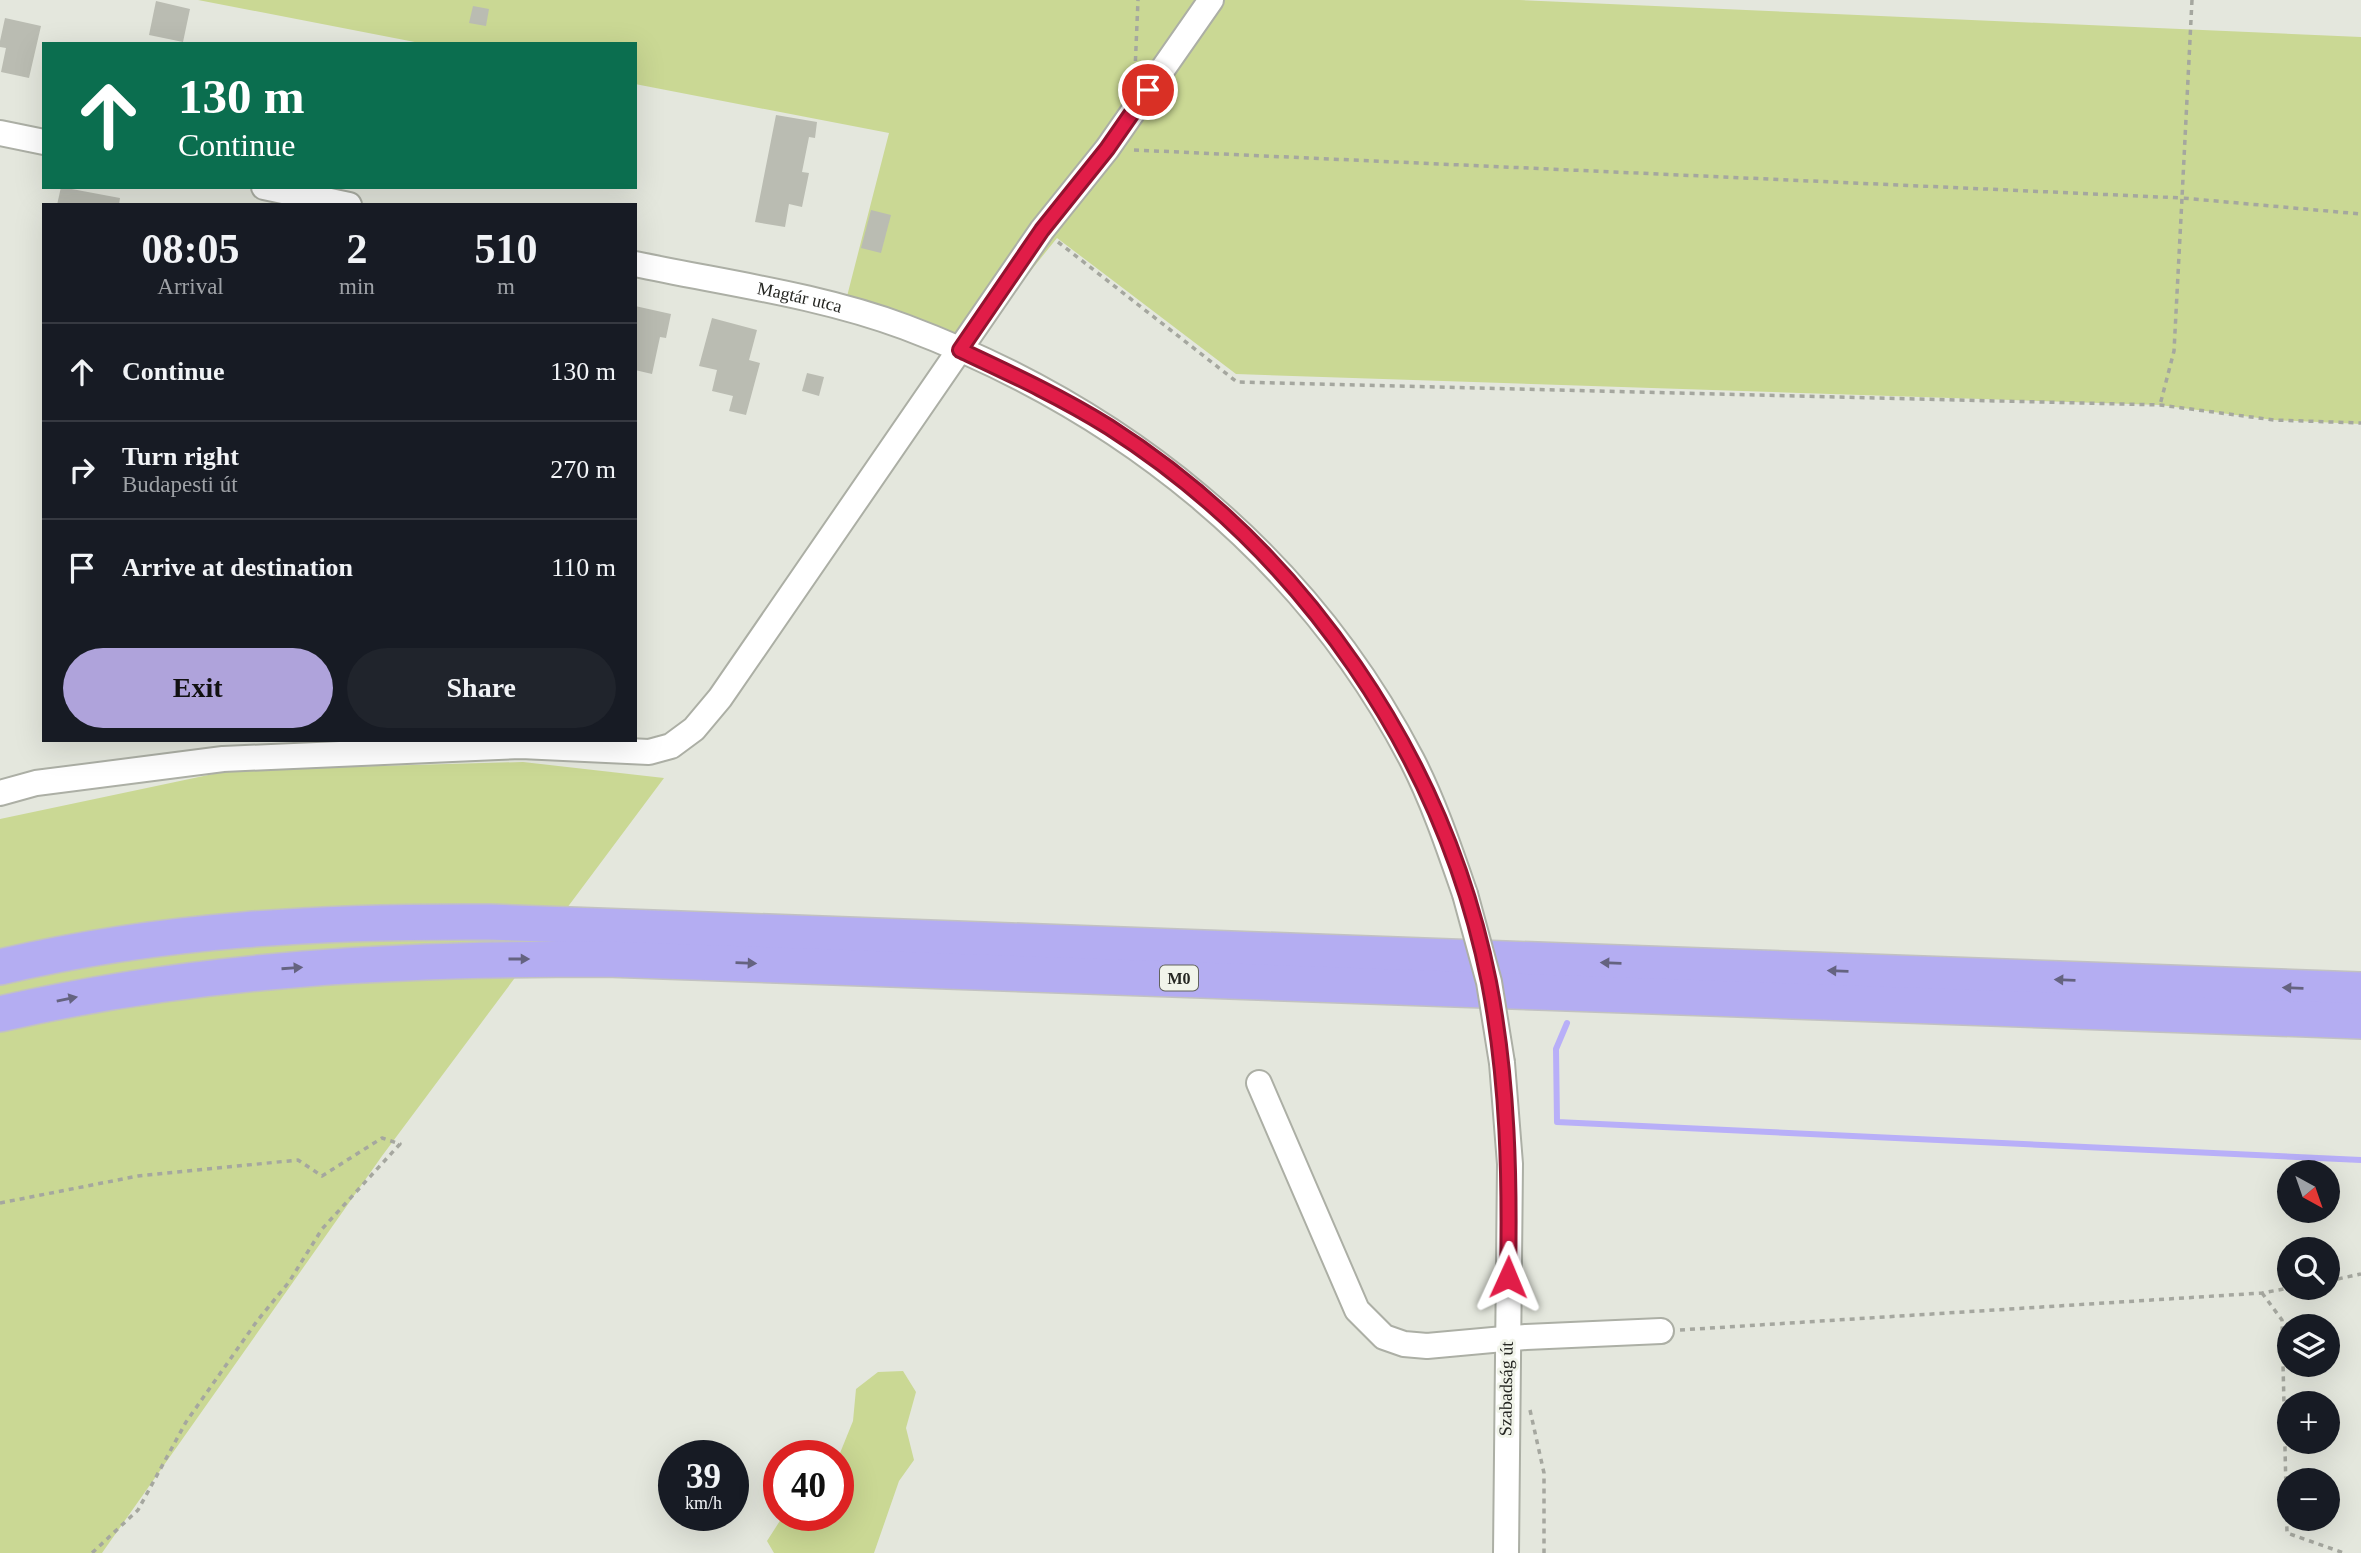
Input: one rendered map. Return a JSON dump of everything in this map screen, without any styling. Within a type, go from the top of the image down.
[{"type":"highway","name":"M0","points":[[0,967],[102,946],[248,927],[369,921],[490,922],[2361,990]]},
{"type":"highway","name":"M0","points":[[0,1014],[132,987],[286,969],[464,959],[593,959],[2361,1021]]},
{"type":"street","points":[[0,793],[36,783],[223,759],[522,746],[628,753],[671,746],[694,729],[720,698],[1042,230],[1107,149],[1211,0]]},
{"type":"street","points":[[0,133],[42,142]]},
{"type":"street","points":[[273,189],[340,203]]},
{"type":"street","name":"Magtár utca","points":[[637,264],[848,310],[904,327],[960,350],[1073,406],[1143,451],[1215,508],[1274,565],[1336,638],[1388,718],[1428,795],[1465,894]]},
{"type":"street","name":"Szabadság út","points":[[1465,894],[1489,982],[1502,1063],[1510,1164],[1506,1338],[1506,1553]]},
{"type":"street","points":[[1259,1083],[1357,1310],[1370,1326],[1384,1337],[1415,1345],[1661,1331]]},
{"type":"path","points":[[1133,112],[1138,0]]},
{"type":"path","points":[[2160,405],[2174,351],[2192,0]]},
{"type":"path","points":[[1107,149],[2182,198],[2361,214]]},
{"type":"path","points":[[1042,230],[1237,382],[2160,405],[2274,420],[2361,422]]},
{"type":"path","points":[[0,1203],[138,1176],[298,1160],[322,1176],[382,1138],[400,1144],[322,1229],[289,1282],[257,1321],[186,1422],[138,1510],[92,1553]]},
{"type":"path","points":[[2340,1278],[2361,1274]]},
{"type":"path","points":[[1661,1331],[2277,1290]]},
{"type":"path","points":[[2262,1293],[2281,1320],[2287,1533],[2344,1553]]},
{"type":"green space","points":[[198,0],[1519,0],[2361,37],[2361,424],[2274,420],[2160,405],[1236,374],[1057,238],[975,340],[844,308],[889,133],[637,84],[637,42],[415,42]]},
{"type":"green space","points":[[523,762],[664,778],[382,1156],[102,1553],[0,1553],[0,819],[232,770]]},
{"type":"green space","points":[[903,1371],[916,1392],[906,1428],[914,1460],[899,1481],[874,1553],[774,1553],[767,1541],[773,1531],[854,1531],[854,1440],[845,1440],[853,1421],[856,1389],[878,1372]]},
{"type":"building","points":[[156,1],[190,9],[183,42],[149,35]]},
{"type":"building","points":[[473,6],[489,9],[486,26],[469,23]]},
{"type":"building","points":[[5,18],[41,26],[29,78],[1,72],[6,48],[0,47],[0,41]]},
{"type":"building","points":[[776,115],[817,122],[815,138],[809,137],[802,172],[809,173],[802,207],[789,204],[785,227],[755,222]]},
{"type":"building","points":[[61,189],[120,198],[119,203],[57,203]]},
{"type":"building","points":[[871,210],[891,215],[881,253],[861,248]]},
{"type":"building","points":[[637,306],[671,314],[666,338],[660,337],[652,374],[637,370]]},
{"type":"building","points":[[712,318],[757,330],[749,360],[760,363],[746,415],[729,411],[733,396],[712,391],[717,370],[699,366]]},
{"type":"building","points":[[807,373],[824,377],[819,396],[802,391]]},
{"type":"waterway","points":[[1567,1023],[1556,1049],[1557,1122],[2361,1160]]},
{"type":"route","points":[[1148,90],[1107,149],[1042,230],[960,350],[1029,382],[1109,428],[1171,472],[1215,508],[1252,542],[1296,589],[1336,638],[1388,718],[1412,761],[1443,831],[1472,914],[1489,982],[1502,1063],[1510,1164],[1508,1277]]}]
